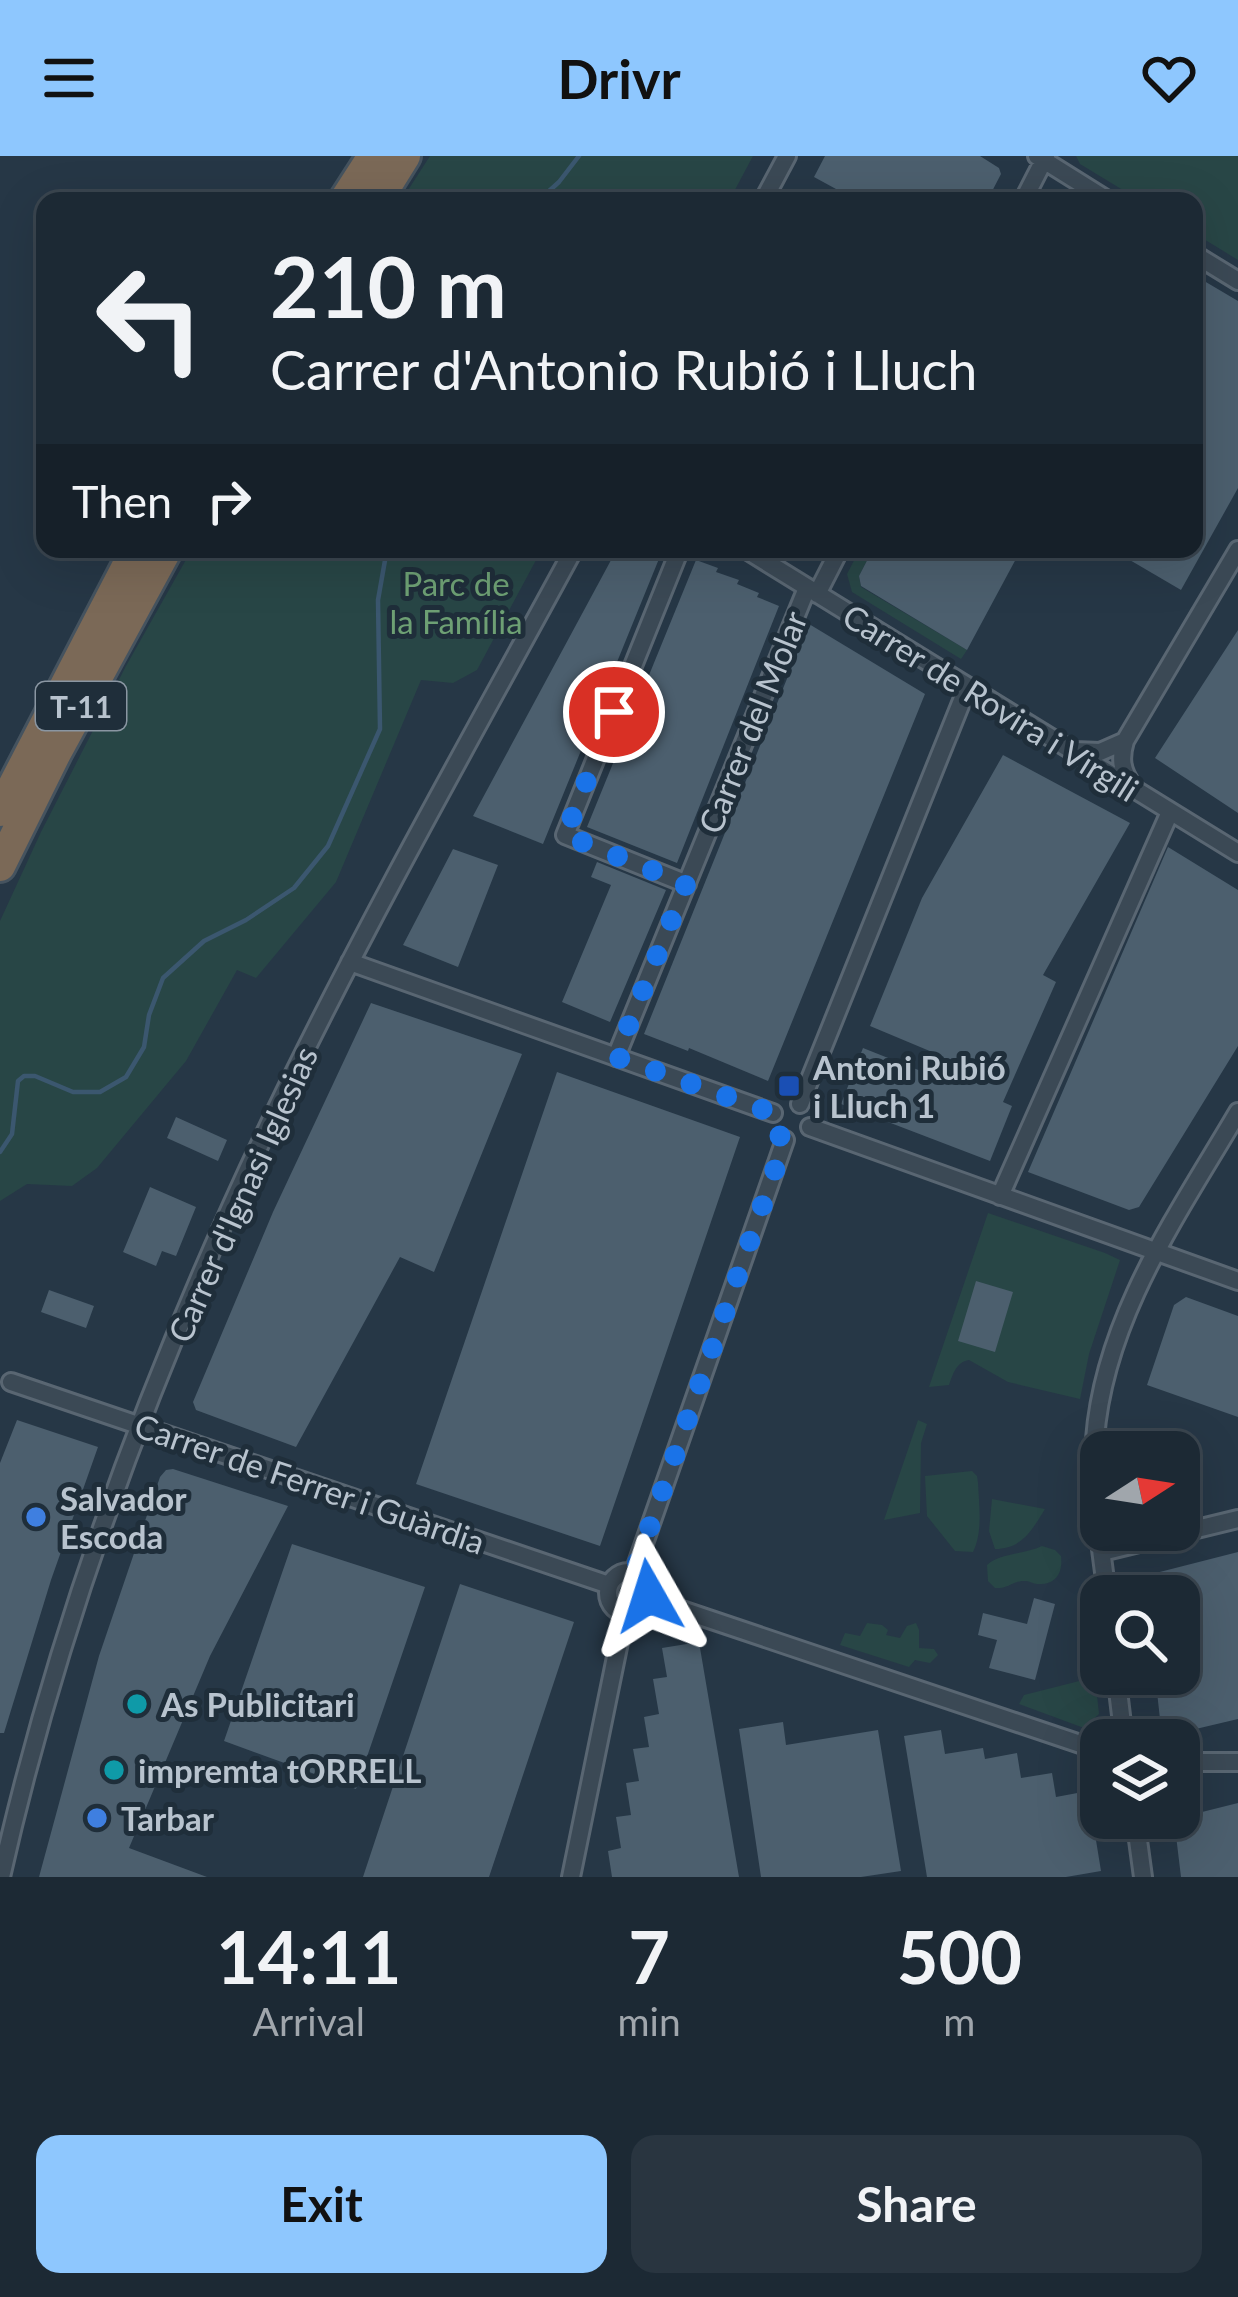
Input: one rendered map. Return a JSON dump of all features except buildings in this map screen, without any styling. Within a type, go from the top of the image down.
[{"type":"highway","points":[[350,192],[373,156]]},
{"type":"highway","points":[[383,192],[406,156]]},
{"type":"highway","name":"T-11","points":[[0,811],[131,558]]},
{"type":"highway","name":"T-11","points":[[0,866],[162,558]]},
{"type":"street","points":[[768,192],[787,156]]},
{"type":"street","points":[[1026,192],[1042,157],[1095,192]]},
{"type":"street","points":[[1203,260],[1238,281]]},
{"type":"street","points":[[1143,796],[1122,766],[1125,741],[1238,550]]},
{"type":"street","name":"Carrer d'Ignasi Iglesias","points":[[1,1877],[68,1635],[141,1425],[235,1200],[350,962],[569,558]]},
{"type":"street","points":[[676,558],[565,835],[686,884]]},
{"type":"street","name":"Carrer de Rovira i Virgili","points":[[759,558],[1238,854]]},
{"type":"street","name":"Carrer del Molar","points":[[616,1057],[812,591],[834,558]]},
{"type":"street","points":[[800,1104],[967,688]]},
{"type":"street","points":[[1070,751],[1100,752],[1125,741]]},
{"type":"street","points":[[1000,1196],[1170,812]]},
{"type":"street","points":[[350,962],[773,1113]]},
{"type":"street","points":[[784,1103],[800,1104],[808,1112],[810,1127],[800,1139],[785,1141],[772,1128],[773,1113],[784,1103]]},
{"type":"street","points":[[1105,1575],[1095,1496],[1095,1439],[1107,1364],[1157,1250],[1238,1112]]},
{"type":"street","points":[[810,1127],[1238,1281]]},
{"type":"street","points":[[634,1572],[785,1141]]},
{"type":"street","name":"Carrer de Ferrer i Guàrdia","points":[[10,1382],[609,1585]]},
{"type":"street","points":[[1102,1552],[1238,1520]]},
{"type":"street","points":[[634,1572],[646,1581],[649,1599],[639,1610],[616,1610],[610,1603],[609,1585],[619,1574],[634,1572]]},
{"type":"street","points":[[649,1599],[1080,1744]]},
{"type":"street","points":[[571,1877],[625,1613]]},
{"type":"street","points":[[1200,1762],[1238,1762]]},
{"type":"street","points":[[1138,1839],[1143,1877]]},
{"type":"green space","points":[[430,156],[753,156],[734,192],[407,192]]},
{"type":"green space","points":[[1076,156],[1238,156],[1238,260],[1203,239],[1203,192],[1126,192],[1080,164]]},
{"type":"green space","name":"Parc de la Família","points":[[187,558],[537,558],[477,670],[453,683],[421,680],[336,882],[256,978],[237,970],[186,1061],[97,1168],[72,1186],[27,1184],[0,1201],[0,921],[126,666]]},
{"type":"green space","points":[[855,558],[868,558],[859,576],[861,587],[967,650],[961,659],[852,592],[847,574]]},
{"type":"green space","points":[[988,1213],[1120,1260],[1089,1354],[1080,1399],[1008,1382],[969,1360],[958,1366],[949,1385],[929,1387]]},
{"type":"green space","points":[[918,1420],[927,1424],[921,1443],[920,1513],[884,1520]]},
{"type":"green space","points":[[972,1471],[978,1483],[978,1536],[973,1552],[955,1551],[927,1516],[925,1476]]},
{"type":"green space","points":[[992,1499],[1045,1509],[1019,1542],[995,1549],[989,1531]]},
{"type":"green space","points":[[1042,1546],[1061,1556],[1061,1568],[1053,1580],[1044,1584],[1022,1581],[1000,1588],[988,1581],[987,1565],[992,1561]]},
{"type":"green space","points":[[867,1623],[882,1625],[888,1630],[886,1635],[900,1638],[907,1626],[916,1623],[919,1648],[934,1649],[938,1655],[930,1663],[915,1660],[909,1667],[840,1645],[845,1633],[860,1636]]},
{"type":"green space","points":[[1080,1681],[1080,1695],[1097,1695],[1099,1714],[1080,1719],[1080,1727],[1019,1704],[1024,1695]]},
{"type":"waterway","points":[[548,192],[579,156]]},
{"type":"waterway","points":[[0,1152],[12,1134],[18,1081],[35,1076],[73,1092],[100,1092],[126,1077],[144,1047],[149,1015],[163,978],[204,941],[294,888],[328,846],[380,729],[378,600],[385,558]]},
{"type":"place","name":"Antoni Rubió i Lluch 1","points":[[789,1086]]},
{"type":"place","name":"Salvador Escoda","points":[[36,1517]]},
{"type":"place","name":"As Publicitari","points":[[137,1704]]},
{"type":"place","name":"impremta tORRELL","points":[[114,1770]]},
{"type":"place","name":"Tarbar","points":[[97,1818]]},
{"type":"route","points":[[614,712],[565,835],[686,884],[616,1057],[773,1113],[772,1128],[785,1141],[634,1572],[646,1581],[649,1596]]}]
